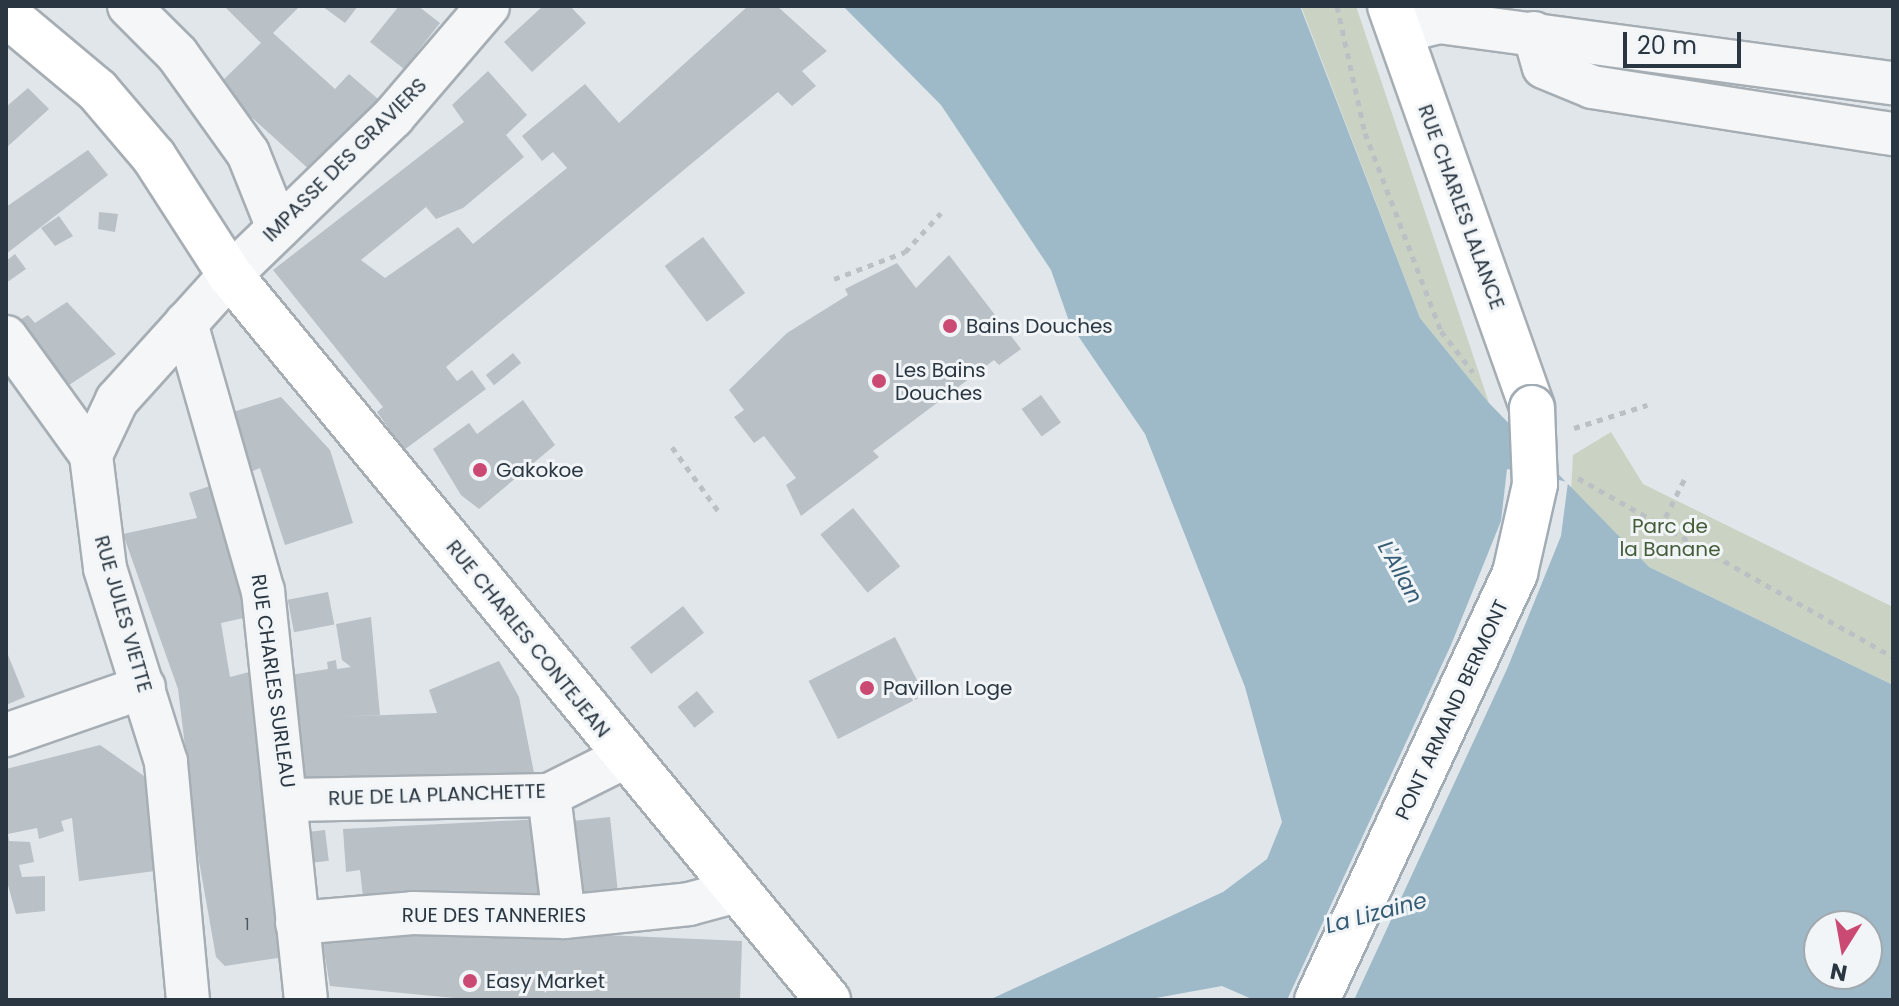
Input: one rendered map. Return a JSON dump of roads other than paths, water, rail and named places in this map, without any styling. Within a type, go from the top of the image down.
[{"type":"main road","name":"RUE CHARLES CONTEJEAN","points":[[6,14],[97,90],[154,157],[230,275],[828,1000]]},
{"type":"main road","name":"RUE CHARLES LALANCE","points":[[1394,19],[1532,408]]},
{"type":"main road","name":"PONT ARMAND BERMONT","points":[[1317,1000],[1515,573],[1535,484],[1532,408]]},
{"type":"street","points":[[129,6],[177,54],[248,153],[278,228]]},
{"type":"street","name":"IMPASSE DES GRAVIERS","points":[[230,275],[393,117],[488,6]]},
{"type":"street","points":[[1394,19],[1534,33],[1893,83]]},
{"type":"street","points":[[1534,33],[1544,67],[1592,87],[1893,134]]},
{"type":"street","points":[[6,337],[91,455],[117,400],[230,275]]},
{"type":"street","name":"RUE CHARLES SURLEAU","points":[[186,323],[263,591],[290,800],[297,923],[306,1000]]},
{"type":"street","name":"RUE JULES VIETTE","points":[[91,455],[105,568],[166,762],[188,1000]]},
{"type":"street","points":[[6,735],[144,687]]},
{"type":"street","name":"RUE DE LA PLANCHETTE","points":[[290,800],[549,795],[625,757]]},
{"type":"street","points":[[549,795],[564,917]]},
{"type":"street","name":"RUE DES TANNERIES","points":[[297,923],[413,913],[564,917],[689,904],[737,891]]},
{"type":"water","points":[[843,6],[1300,6],[1420,318],[1489,403],[1649,567],[1893,685],[1893,1000],[1254,1000],[1222,986],[1145,1000],[989,1000],[1223,892],[1267,859],[1282,822],[1245,687],[1145,434],[1070,324],[1051,270],[941,105]]},
{"type":"place","name":"Bains Douches","points":[[950,326]]},
{"type":"place","name":"Les Bains Douches","points":[[879,381]]},
{"type":"place","name":"Gakokoe","points":[[480,470]]},
{"type":"place","name":"Pavillon Loge","points":[[867,688]]},
{"type":"place","name":"Easy Market","points":[[470,981]]},
{"type":"park label","name":"Parc de la Banane","points":[[1670,538]]},
{"type":"water label","name":"L'Allan","points":[[1400,572]]},
{"type":"water label","name":"La Lizaine","points":[[1376,913]]}]
